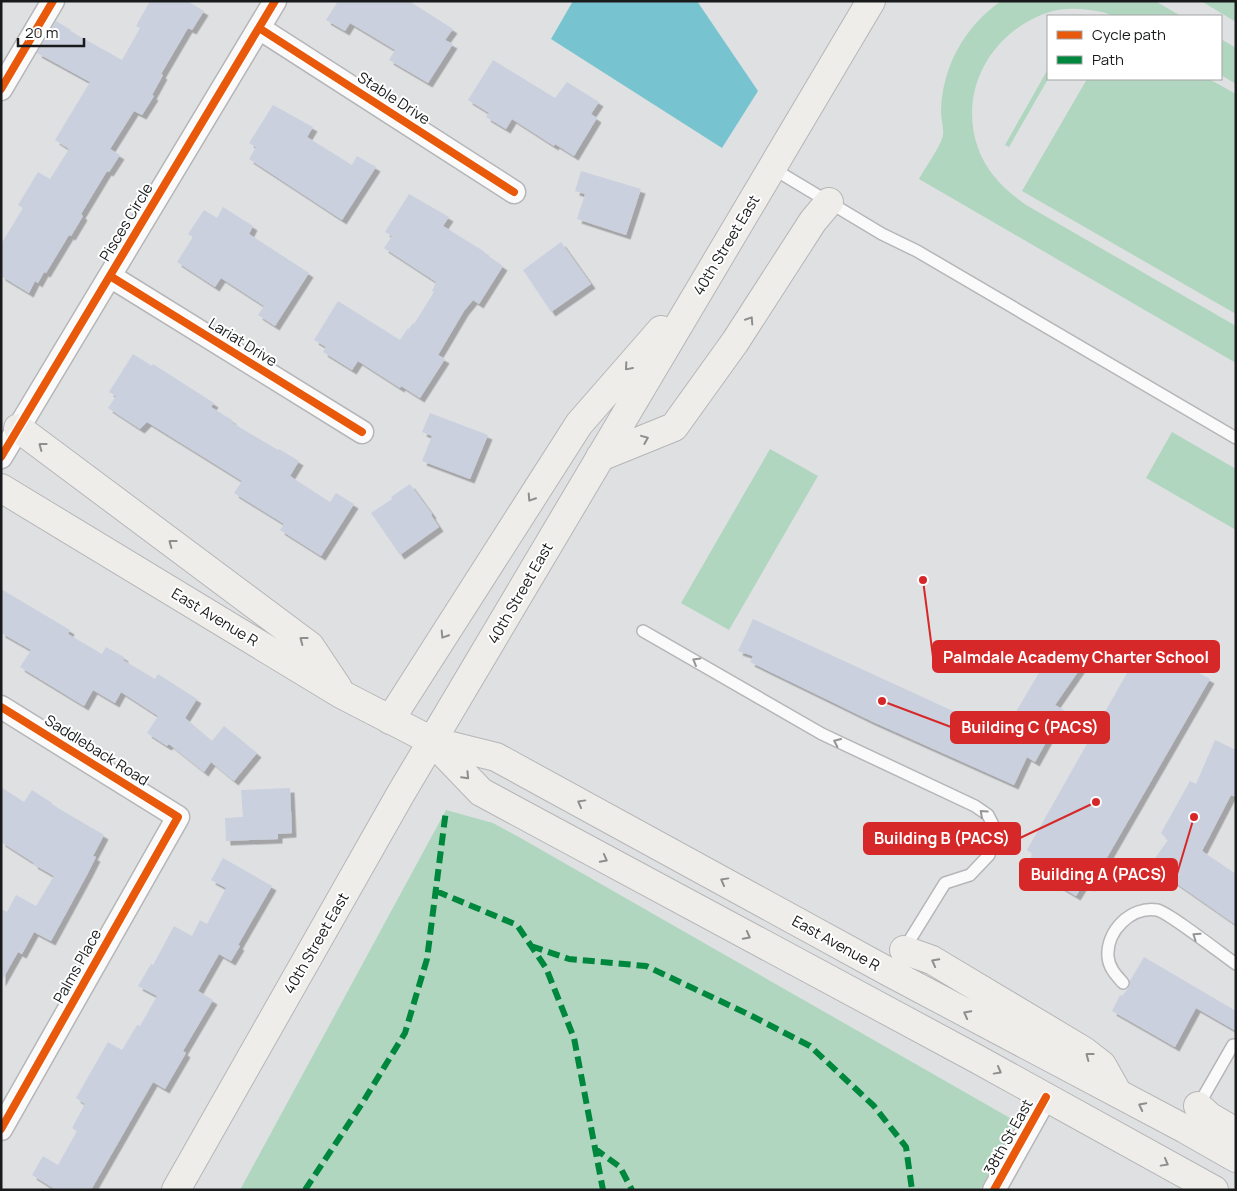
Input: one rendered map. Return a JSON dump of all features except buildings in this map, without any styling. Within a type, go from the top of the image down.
[{"type":"main road","name":"40th Street East","points":[[176,1190],[432,741],[871,1]]},
{"type":"main road","points":[[600,457],[674,428],[735,342],[813,221],[829,202]]},
{"type":"main road","points":[[390,720],[579,424],[706,278]]},
{"type":"main road","points":[[18,428],[310,646],[341,694]]},
{"type":"main road","name":"East Avenue R","points":[[1,488],[341,694],[390,720],[432,741],[496,757],[896,961],[932,960],[1084,1051],[1102,1065],[1118,1094],[1192,1117]]},
{"type":"main road","name":"East Avenue R","points":[[432,741],[481,792],[1046,1097],[1214,1190]]},
{"type":"main road","points":[[867,1001],[914,1006],[1141,1127],[1162,1132],[1192,1117],[1210,1117],[1236,1132]]},
{"type":"main road","points":[[1192,1117],[1236,1158]]},
{"type":"street","points":[[1,89],[8,61],[53,1]]},
{"type":"street","name":"Pisces Circle","points":[[1,457],[276,1]]},
{"type":"street","name":"Stable Drive","points":[[259,28],[514,192]]},
{"type":"street","name":"Lariat Drive","points":[[110,276],[362,432]]},
{"type":"street","name":"Saddleback Road","points":[[1,707],[178,817]]},
{"type":"street","name":"Palms Place","points":[[1,1129],[178,817]]},
{"type":"street","name":"38th St East","points":[[994,1190],[1046,1097]]},
{"type":"lane","points":[[772,168],[882,234],[934,262],[1236,438]]},
{"type":"lane","points":[[643,630],[822,734],[975,806],[988,815],[995,829],[989,855],[970,875],[946,883],[896,961]]},
{"type":"lane","points":[[1123,983],[1112,971],[1108,958],[1109,944],[1117,928],[1127,917],[1139,912],[1158,910],[1236,964]]},
{"type":"lane","points":[[1192,1117],[1233,1045]]},
{"type":"green space","points":[[1001,1],[1155,1],[1179,15],[1110,15],[1104,12],[1071,9],[1053,11],[1032,19],[1013,31],[998,46],[986,63],[977,83],[973,104],[973,126],[978,148],[986,165],[1004,187],[1018,199],[1236,326],[1236,363],[919,179],[942,139],[942,95],[951,64],[966,36],[988,11]]},
{"type":"green space","points":[[1201,1],[1236,1],[1236,22]]},
{"type":"green space","points":[[1222,40],[1236,48],[1236,84],[1222,76]]},
{"type":"green space","points":[[1047,71],[1047,80],[1009,147],[1005,145]]},
{"type":"green space","points":[[1086,80],[1211,80],[1236,94],[1236,314],[1022,191]]},
{"type":"green space","points":[[1172,432],[1236,469],[1236,530],[1146,478]]},
{"type":"green space","points":[[770,449],[818,476],[729,630],[681,603]]},
{"type":"green space","points":[[446,810],[493,823],[517,836],[1017,1122],[980,1190],[240,1190]]},
{"type":"water","points":[[573,1],[697,1],[758,91],[722,148],[551,39]]},
{"type":"marked path","points":[[305,1190],[363,1102],[405,1033],[427,959],[446,810]]},
{"type":"marked path","points":[[436,891],[517,925],[546,968],[574,1038],[603,1190]]},
{"type":"marked path","points":[[531,946],[569,959],[646,966],[750,1015],[810,1046],[874,1106],[906,1147],[912,1190]]},
{"type":"marked path","points":[[594,1148],[620,1167],[632,1190]]},
{"type":"cycle path","points":[[1,89],[53,1]]},
{"type":"cycle path","points":[[1,457],[275,1]]},
{"type":"cycle path","points":[[259,28],[514,192]]},
{"type":"cycle path","points":[[110,276],[362,432]]},
{"type":"cycle path","points":[[1,707],[178,817],[1,1129]]},
{"type":"cycle path","points":[[994,1190],[1046,1097]]},
{"type":"place","name":"Palmdale Academy Charter School","points":[[923,580]]},
{"type":"place","name":"Building C (PACS)","points":[[882,701]]},
{"type":"place","name":"Building B (PACS)","points":[[1096,802]]},
{"type":"place","name":"Building A (PACS)","points":[[1194,817]]}]
